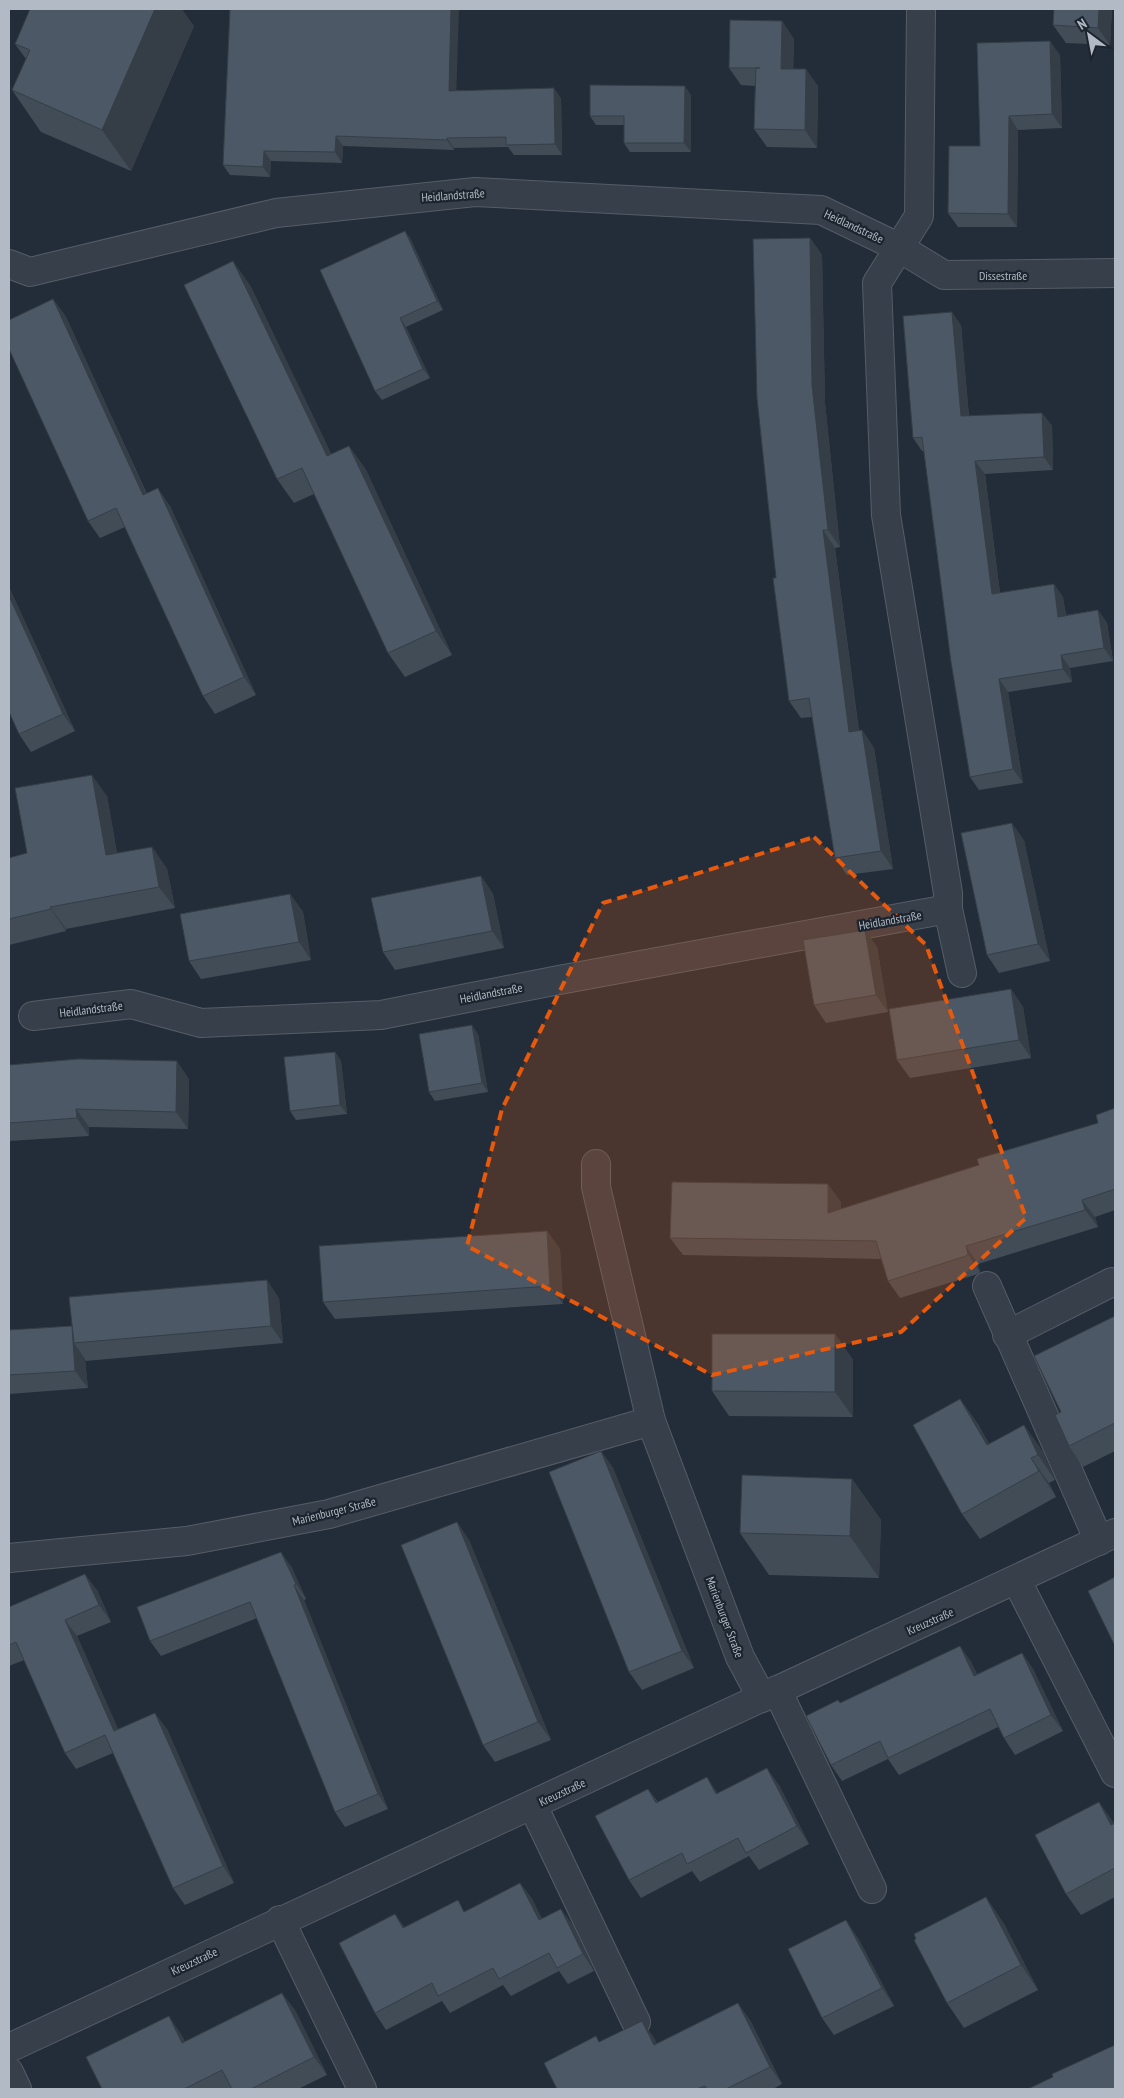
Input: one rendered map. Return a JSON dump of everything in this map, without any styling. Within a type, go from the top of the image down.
[{"type":"street","name":"Heidlandstraße","points":[[921,9],[919,216],[877,283],[886,515],[948,893],[948,909],[962,973]]},
{"type":"street","name":"Heidlandstraße","points":[[9,264],[30,272],[276,212],[475,192],[821,210],[898,247]]},
{"type":"street","name":"Dissestraße","points":[[898,247],[944,275],[1115,273]]},
{"type":"street","name":"Heidlandstraße","points":[[32,1016],[131,1004],[201,1023],[381,1015],[559,980],[948,909]]},
{"type":"street","name":"Marienburger Straße","points":[[596,1164],[596,1186],[651,1421],[740,1657],[769,1694],[872,1889]]},
{"type":"street","points":[[1007,1335],[1112,1282]]},
{"type":"street","points":[[986,1286],[1007,1335],[1107,1537]]},
{"type":"street","name":"Marienburger Straße","points":[[9,1558],[187,1541],[329,1514],[651,1421]]},
{"type":"street","name":"Kreuzstraße","points":[[9,2048],[280,1920],[533,1806],[769,1694],[1018,1581],[1107,1537]]},
{"type":"street","points":[[1018,1581],[1115,1773]]},
{"type":"street","points":[[533,1806],[636,2022]]},
{"type":"street","points":[[280,1920],[362,2089]]},
{"type":"street","points":[[9,2072],[17,2089]]},
{"type":"highlighted area","points":[[814,837],[926,945],[1026,1218],[901,1332],[712,1375],[467,1246],[502,1109],[603,903]]},
{"type":"building","points":[[30,9],[155,9],[102,130],[12,90],[30,50],[15,44]]},
{"type":"building","points":[[230,9],[451,9],[449,91],[554,88],[555,144],[506,145],[506,137],[447,138],[447,140],[336,136],[335,152],[264,151],[263,167],[223,165]]},
{"type":"building","points":[[1054,9],[1099,9],[1098,28],[1053,25]]},
{"type":"building","points":[[730,20],[782,21],[781,69],[806,69],[805,130],[754,129],[756,68],[729,68]]},
{"type":"building","points":[[1050,41],[1052,114],[1009,116],[1008,214],[948,213],[949,146],[980,146],[977,43]]},
{"type":"building","points":[[590,85],[685,86],[684,143],[624,143],[624,116],[590,116]]},
{"type":"building","points":[[405,231],[437,301],[400,318],[423,369],[375,391],[320,270]]},
{"type":"building","points":[[810,238],[812,385],[828,530],[823,530],[849,732],[862,730],[881,851],[835,858],[809,698],[789,701],[773,578],[776,578],[757,398],[753,239]]},
{"type":"building","points":[[233,261],[327,456],[349,446],[436,631],[388,653],[302,468],[277,479],[184,285]]},
{"type":"building","points":[[53,299],[143,495],[158,488],[244,677],[203,696],[116,508],[88,521],[9,349],[9,320]]},
{"type":"building","points":[[952,312],[961,416],[1042,413],[1044,457],[975,461],[992,594],[1054,584],[1058,617],[1098,610],[1104,648],[1061,655],[1063,669],[999,679],[1013,769],[970,777],[951,662],[922,437],[913,438],[903,316]]},
{"type":"building","points":[[9,596],[63,714],[19,734],[9,712]]},
{"type":"building","points":[[92,775],[106,855],[152,847],[159,887],[50,907],[51,909],[9,919],[9,858],[27,853],[15,788]]},
{"type":"building","points":[[1012,823],[1038,944],[987,955],[961,833]]},
{"type":"building","points":[[481,876],[492,931],[383,952],[371,898]]},
{"type":"building","points":[[290,894],[299,942],[189,961],[180,914]]},
{"type":"building","points":[[865,930],[876,995],[814,1005],[803,940]]},
{"type":"building","points":[[1011,989],[1019,1040],[897,1060],[889,1009]]},
{"type":"building","points":[[472,1025],[482,1083],[429,1092],[419,1034]]},
{"type":"building","points":[[335,1052],[340,1105],[290,1111],[284,1057]]},
{"type":"building","points":[[78,1059],[177,1061],[176,1112],[76,1109],[77,1118],[9,1123],[9,1065]]},
{"type":"building","points":[[1115,1108],[1115,1189],[1082,1200],[1085,1210],[966,1246],[968,1254],[966,1256],[888,1281],[876,1241],[670,1238],[672,1182],[828,1184],[828,1213],[979,1165],[977,1159],[1098,1123],[1096,1115]]},
{"type":"building","points":[[547,1231],[550,1286],[323,1302],[319,1246]]},
{"type":"building","points":[[267,1280],[271,1326],[74,1343],[69,1297]]},
{"type":"building","points":[[1115,1316],[1115,1423],[1069,1446],[1055,1415],[1061,1412],[1034,1356]]},
{"type":"building","points":[[72,1326],[75,1371],[9,1375],[9,1330]]},
{"type":"building","points":[[712,1334],[835,1334],[835,1392],[712,1391]]},
{"type":"building","points":[[960,1399],[987,1445],[1024,1425],[1038,1455],[1031,1458],[1039,1471],[962,1514],[913,1425]]},
{"type":"building","points":[[601,1451],[682,1651],[629,1672],[549,1472]]},
{"type":"building","points":[[742,1475],[852,1479],[850,1536],[740,1533]]},
{"type":"building","points":[[457,1522],[538,1722],[483,1745],[401,1545]]},
{"type":"building","points":[[281,1552],[296,1584],[294,1585],[378,1794],[335,1812],[250,1602],[150,1641],[137,1607]]},
{"type":"building","points":[[85,1574],[99,1605],[65,1620],[114,1731],[155,1713],[223,1866],[173,1888],[105,1735],[65,1753],[16,1642],[9,1645],[9,1607]]},
{"type":"building","points":[[1115,1577],[1115,1646],[1088,1591]]},
{"type":"building","points":[[960,1646],[974,1676],[1022,1653],[1051,1715],[1004,1738],[990,1709],[888,1758],[880,1741],[831,1765],[806,1716],[838,1700],[840,1703]]},
{"type":"building","points":[[767,1768],[797,1826],[746,1853],[738,1838],[687,1864],[682,1853],[629,1880],[595,1816],[648,1789],[656,1803],[707,1777],[716,1794]]},
{"type":"building","points":[[1099,1802],[1111,1825],[1115,1823],[1115,1868],[1066,1894],[1035,1835]]},
{"type":"building","points":[[520,1883],[539,1920],[561,1909],[583,1954],[557,1968],[549,1953],[499,1979],[493,1968],[438,1996],[432,1983],[375,2013],[339,1943],[395,1914],[403,1928],[458,1900],[464,1912]]},
{"type":"building","points":[[986,1897],[1021,1965],[947,2003],[914,1940],[916,1939],[914,1934]]},
{"type":"building","points":[[846,1920],[882,1988],[822,2018],[788,1949]]},
{"type":"building","points":[[282,1993],[314,2057],[251,2089],[232,2089],[222,2070],[184,2089],[102,2089],[86,2057],[169,2016],[182,2043]]},
{"type":"building","points":[[738,2003],[770,2067],[726,2089],[707,2089],[705,2086],[697,2089],[557,2089],[544,2063],[596,2036],[599,2042],[642,2021],[654,2045]]},
{"type":"building","points":[[1115,2045],[1115,2089],[1028,2089],[1053,2077],[1052,2074]]}]
